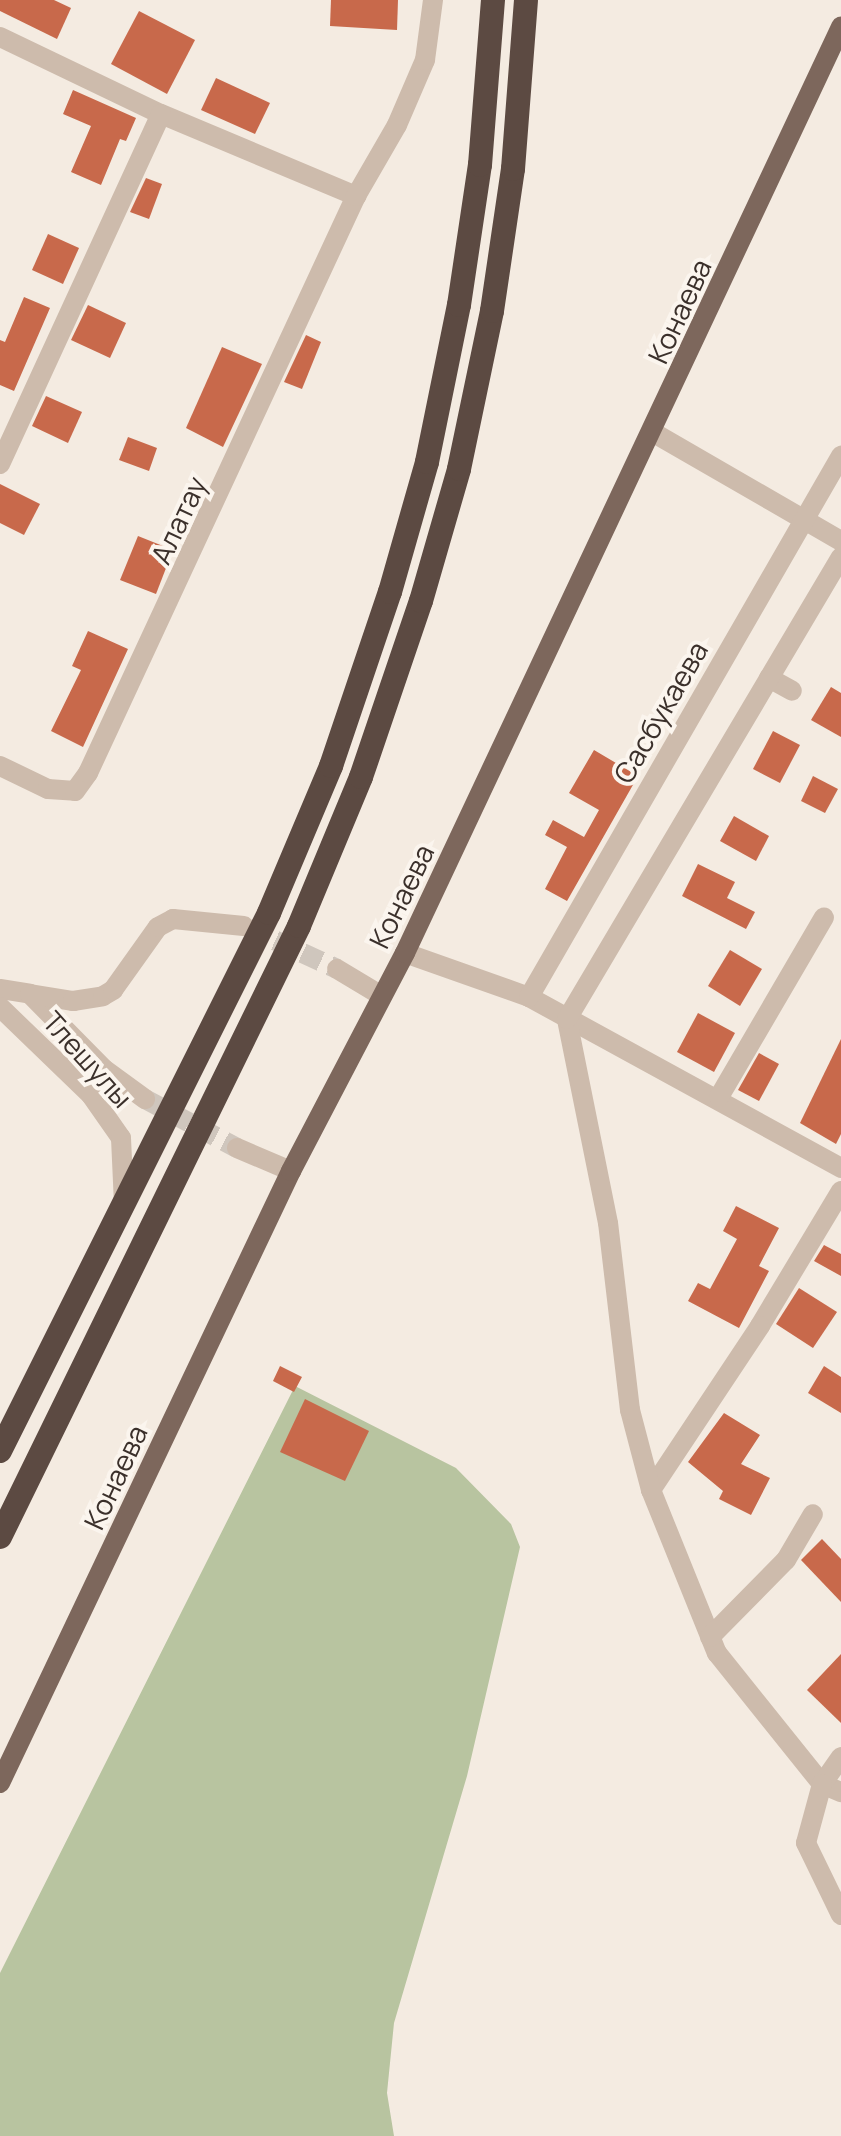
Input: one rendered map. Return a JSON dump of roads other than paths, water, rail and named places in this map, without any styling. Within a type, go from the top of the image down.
[{"type":"highway","points":[[0,1451],[269,913],[331,766],[390,592],[427,462],[459,305],[480,165],[493,0]]},
{"type":"highway","points":[[0,1537],[299,926],[366,763],[459,469],[492,311],[513,169],[526,0]]},
{"type":"main road","name":"Конаева","points":[[0,1783],[291,1171],[405,953],[654,433],[841,27]]},
{"type":"street","points":[[0,37],[161,114],[356,196],[397,125],[425,60],[433,0]]},
{"type":"street","points":[[0,464],[161,114]]},
{"type":"street","name":"Алатау","points":[[0,766],[48,789],[75,791],[88,773],[356,196]]},
{"type":"street","points":[[654,433],[805,517],[841,541]]},
{"type":"street","name":"Сасбукаева","points":[[529,997],[841,456]]},
{"type":"street","points":[[841,557],[567,1019],[608,1223],[630,1410],[651,1490],[717,1653],[822,1784],[841,1792]]},
{"type":"street","points":[[769,678],[792,691]]},
{"type":"street","points":[[719,1097],[824,917]]},
{"type":"street","points":[[0,989],[73,1001],[103,996],[113,990],[158,927],[173,919],[244,926]]},
{"type":"street","points":[[405,953],[529,997],[719,1097],[841,1168]]},
{"type":"street","points":[[337,969],[382,996]]},
{"type":"street","points":[[30,994],[104,1069],[145,1099]]},
{"type":"street","name":"Тлешулы","points":[[0,1007],[91,1095],[121,1138],[124,1204]]},
{"type":"street","points":[[237,1148],[291,1171]]},
{"type":"street","points":[[651,1490],[760,1326],[841,1191]]},
{"type":"street","points":[[710,1637],[786,1560],[813,1514]]},
{"type":"street","points":[[841,1757],[822,1784],[806,1843],[841,1915]]},
{"type":"tunnel","points":[[248,928],[337,969]]},
{"type":"tunnel","points":[[145,1099],[237,1148]]}]
